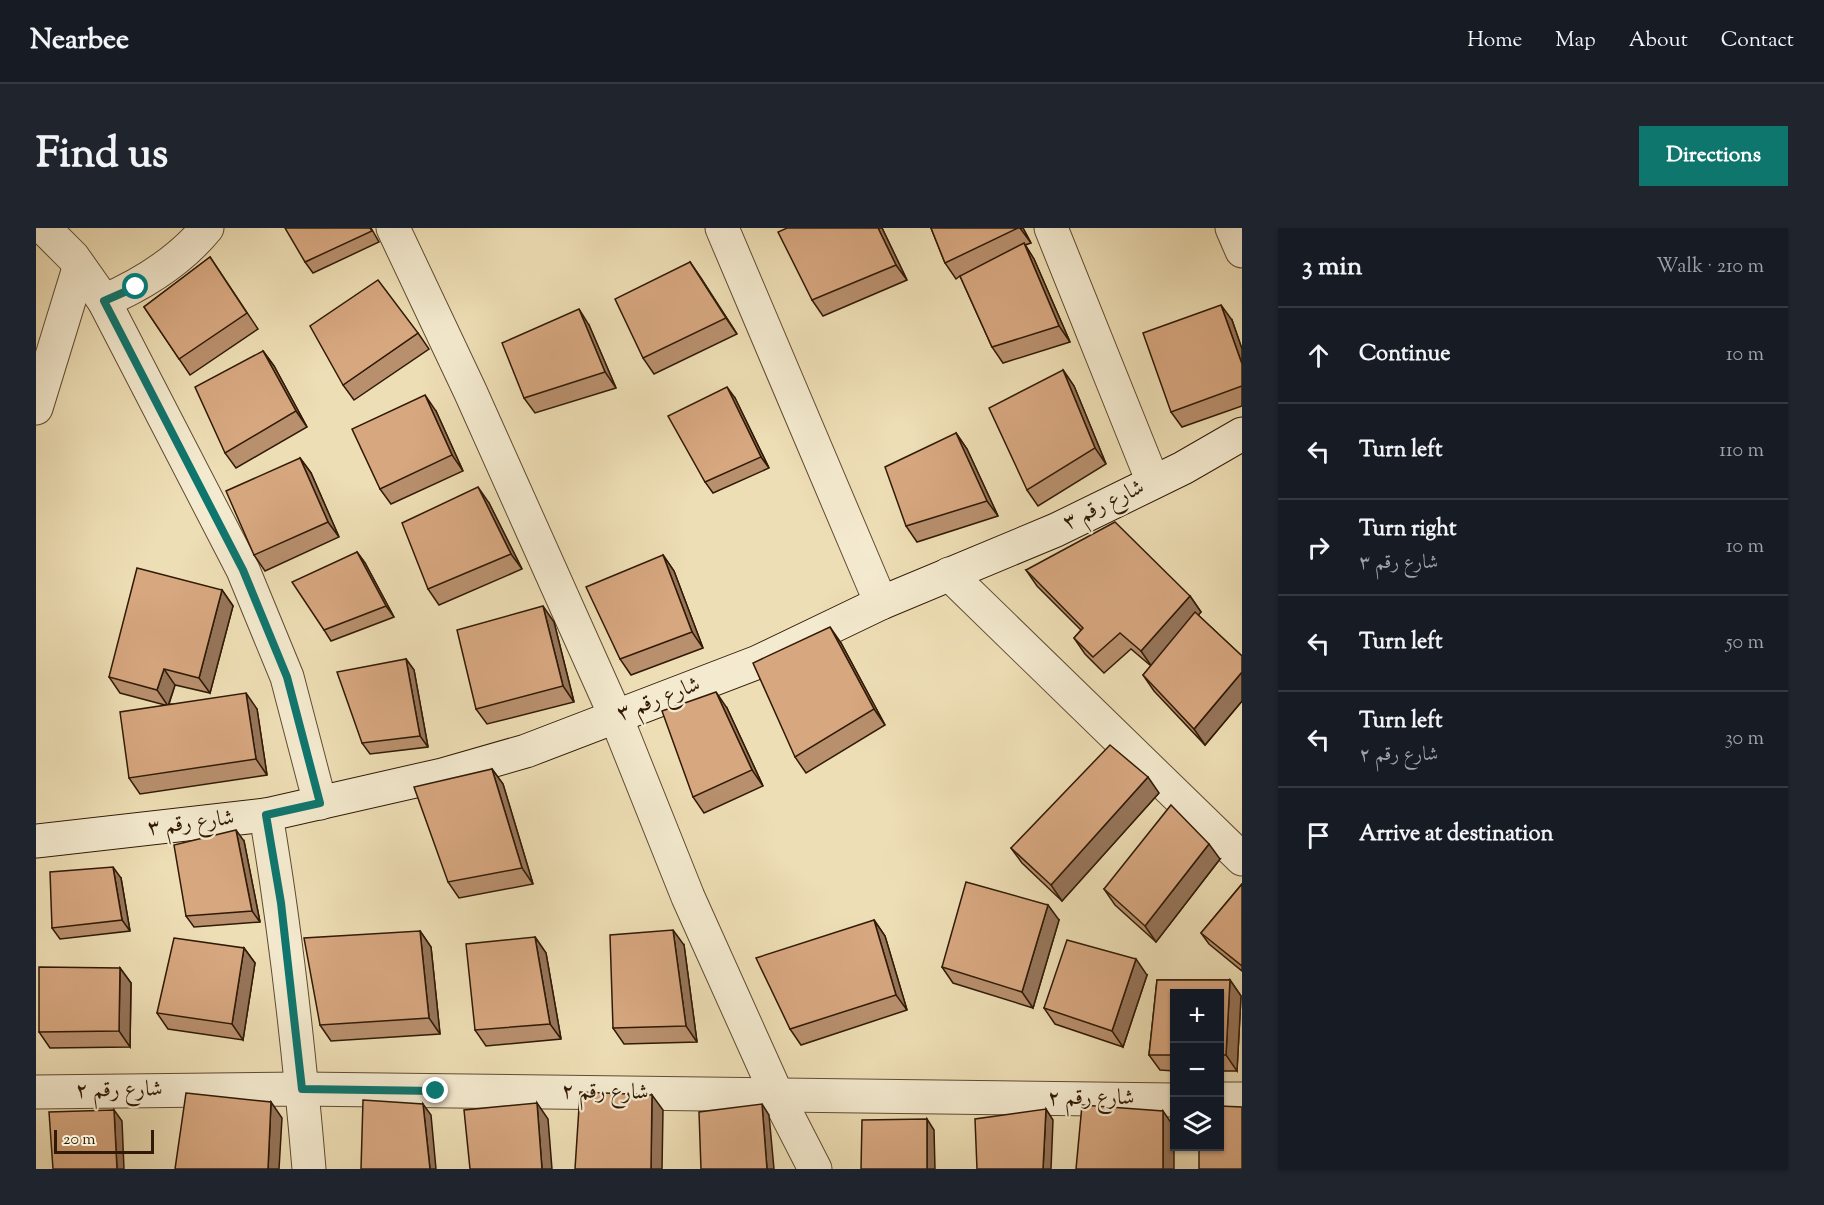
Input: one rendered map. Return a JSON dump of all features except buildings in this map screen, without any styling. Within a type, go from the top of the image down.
[{"type":"street","points":[[45,228],[73,257],[104,301],[243,570],[287,677],[320,803]]},
{"type":"street","points":[[104,301],[136,287],[165,267],[197,240],[207,228]]},
{"type":"street","points":[[393,228],[470,391],[616,717],[688,897],[777,1095],[814,1169]]},
{"type":"street","points":[[722,228],[881,603]]},
{"type":"street","points":[[1051,228],[1153,482]]},
{"type":"street","points":[[1232,228],[1242,251]]},
{"type":"street","points":[[36,408],[79,268]]},
{"type":"street","name":"شارع رقم ٣","points":[[36,841],[266,815],[442,775],[526,751],[758,662],[881,603],[1056,530],[1153,482],[1237,446]]},
{"type":"street","points":[[950,574],[1242,859]]},
{"type":"street","points":[[266,815],[281,903],[309,1169]]},
{"type":"street","name":"شارع رقم ٢","points":[[36,1092],[302,1089],[1170,1100]]},
{"type":"street","points":[[1224,1099],[1242,1099]]},
{"type":"route","points":[[136,287],[104,301],[243,570],[287,677],[320,803],[266,815],[281,903],[302,1089],[436,1091]]}]
